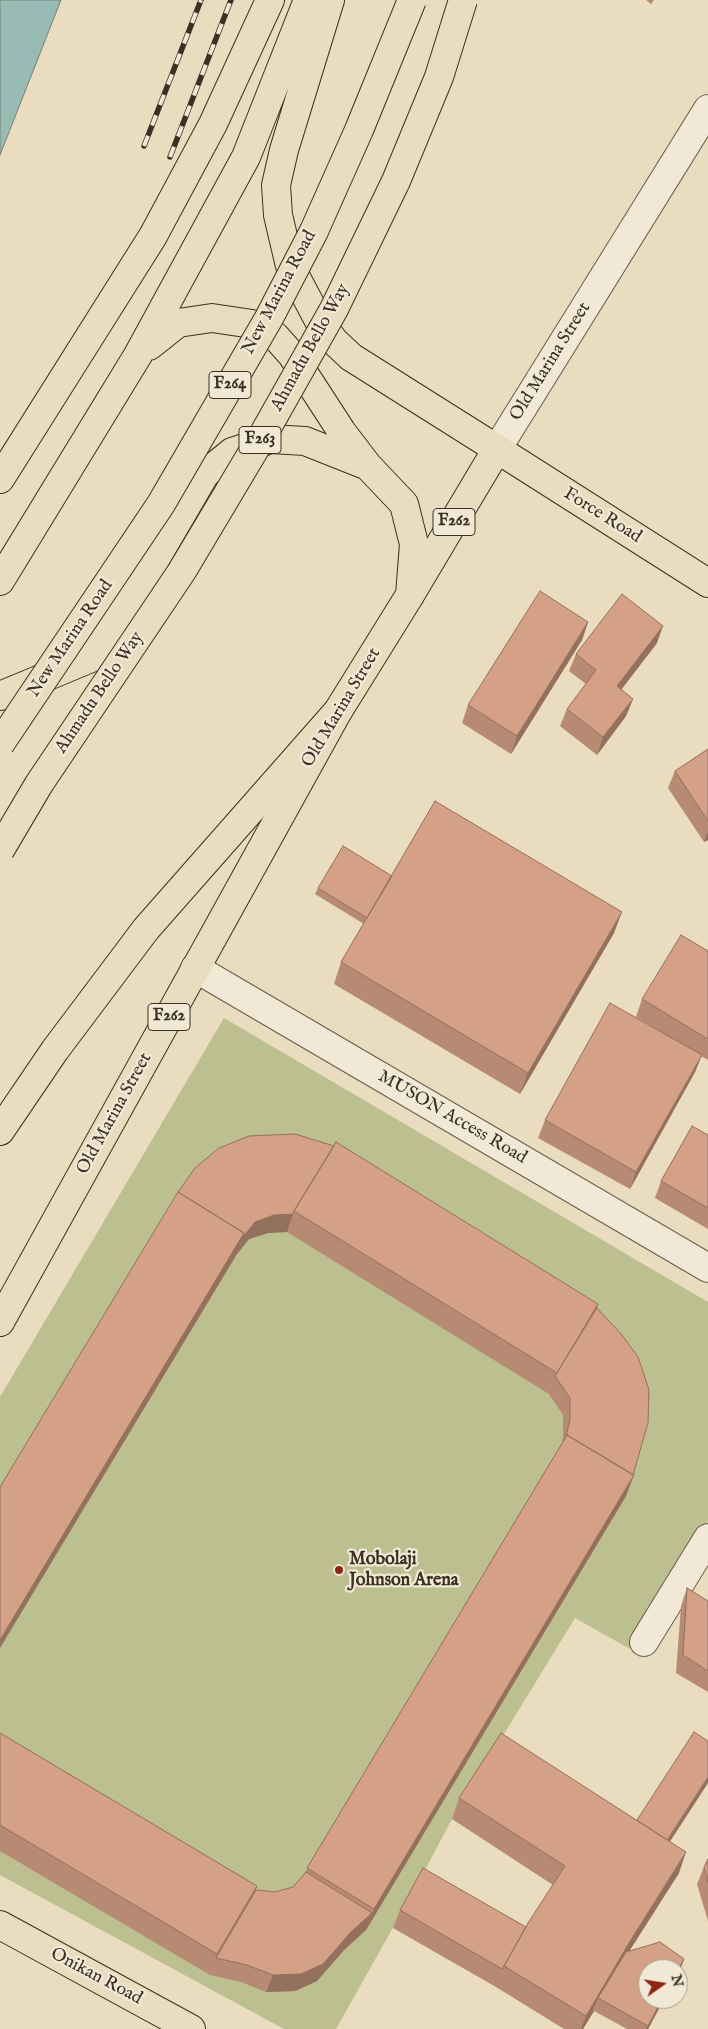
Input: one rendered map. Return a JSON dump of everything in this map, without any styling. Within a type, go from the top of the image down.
[{"type":"main road","points":[[0,479],[153,236],[212,124],[270,0]]},
{"type":"main road","points":[[0,581],[138,355],[246,157],[308,0]]},
{"type":"main road","name":"Force Road","points":[[330,0],[284,150],[276,185],[278,215],[290,266],[318,319],[334,341],[351,357],[708,583]]},
{"type":"main road","name":"New Marina Road","points":[[0,744],[161,504],[269,318],[314,231],[359,130],[412,0]]},
{"type":"main road","name":"Ahmadu Bello Way","points":[[0,850],[39,784],[182,571],[263,435],[334,309],[396,181],[439,77],[464,0]]},
{"type":"main road","points":[[138,355],[178,323],[212,318],[252,324],[275,336],[292,354],[342,432],[368,466],[404,504],[414,544],[410,595]]},
{"type":"main road","points":[[0,696],[91,658],[144,577],[205,474],[232,452],[270,440],[305,440],[368,466]]},
{"type":"main road","name":"Old Marina Street","points":[[0,1322],[338,711],[497,449]]},
{"type":"main road","points":[[0,1132],[55,1050],[146,929],[338,711]]},
{"type":"main road","name":"Onikan Road","points":[[0,1925],[192,2029]]},
{"type":"lane","name":"Old Marina Street","points":[[497,449],[708,109]]},
{"type":"lane","name":"MUSON Access Road","points":[[195,968],[708,1268]]},
{"type":"lane","points":[[644,1642],[708,1538]]},
{"type":"green space","name":"Mobolaji Johnson Arena","points":[[224,1018],[708,1302],[708,1521],[630,1649],[575,1618],[452,1819],[336,2029],[284,2029],[0,1875],[0,1397]]},
{"type":"water","points":[[0,0],[61,0],[0,155]]},
{"type":"building","points":[[540,591],[588,622],[517,736],[468,705]]},
{"type":"building","points":[[622,594],[663,626],[617,686],[633,699],[603,737],[567,709],[596,670],[576,654]]},
{"type":"building","points":[[708,749],[708,821],[675,771]]},
{"type":"building","points":[[435,801],[622,912],[528,1073],[341,962]]},
{"type":"building","points":[[343,846],[392,876],[367,918],[318,888]]},
{"type":"building","points":[[681,935],[708,951],[708,1039],[642,999]]},
{"type":"building","points":[[610,1003],[702,1055],[636,1172],[545,1120]]},
{"type":"building","points":[[692,1126],[708,1135],[708,1208],[661,1181]]},
{"type":"building","points":[[295,1134],[334,1146],[293,1214],[274,1215],[255,1222],[243,1237],[244,1233],[178,1192],[195,1168],[219,1148],[249,1136]]},
{"type":"building","points":[[336,1142],[598,1304],[557,1373],[294,1211]]},
{"type":"building","points":[[178,1192],[244,1233],[0,1640],[0,1487]]},
{"type":"building","points":[[597,1308],[622,1335],[638,1357],[649,1390],[648,1423],[633,1475],[566,1436],[570,1420],[570,1398],[555,1376]]},
{"type":"building","points":[[567,1435],[634,1475],[374,1909],[307,1868]]},
{"type":"building","points":[[687,1588],[708,1601],[708,1671],[683,1655]]},
{"type":"building","points":[[694,1732],[708,1741],[708,1777],[667,1840],[637,1820]]},
{"type":"building","points":[[0,1733],[257,1886],[217,1954],[0,1825]]},
{"type":"building","points":[[501,1733],[686,1852],[586,2016],[504,1966],[528,1923],[565,1866],[459,1798]]},
{"type":"building","points":[[708,1859],[708,1882],[704,1867]]},
{"type":"building","points":[[423,1868],[526,1927],[502,1969],[400,1910]]},
{"type":"building","points":[[306,1872],[372,1913],[351,1932],[323,1964],[301,1974],[273,1975],[247,1965],[216,1958],[256,1890],[275,1892],[293,1887]]},
{"type":"building","points":[[660,1942],[684,1959],[638,1959],[638,2009],[657,2009],[648,2026],[598,1998],[626,1952]]},
{"type":"railway","points":[[144,146],[201,0]]},
{"type":"railway","points":[[170,157],[231,0]]},
{"type":"place","name":"Mobolaji Johnson Arena","points":[[339,1570]]}]
